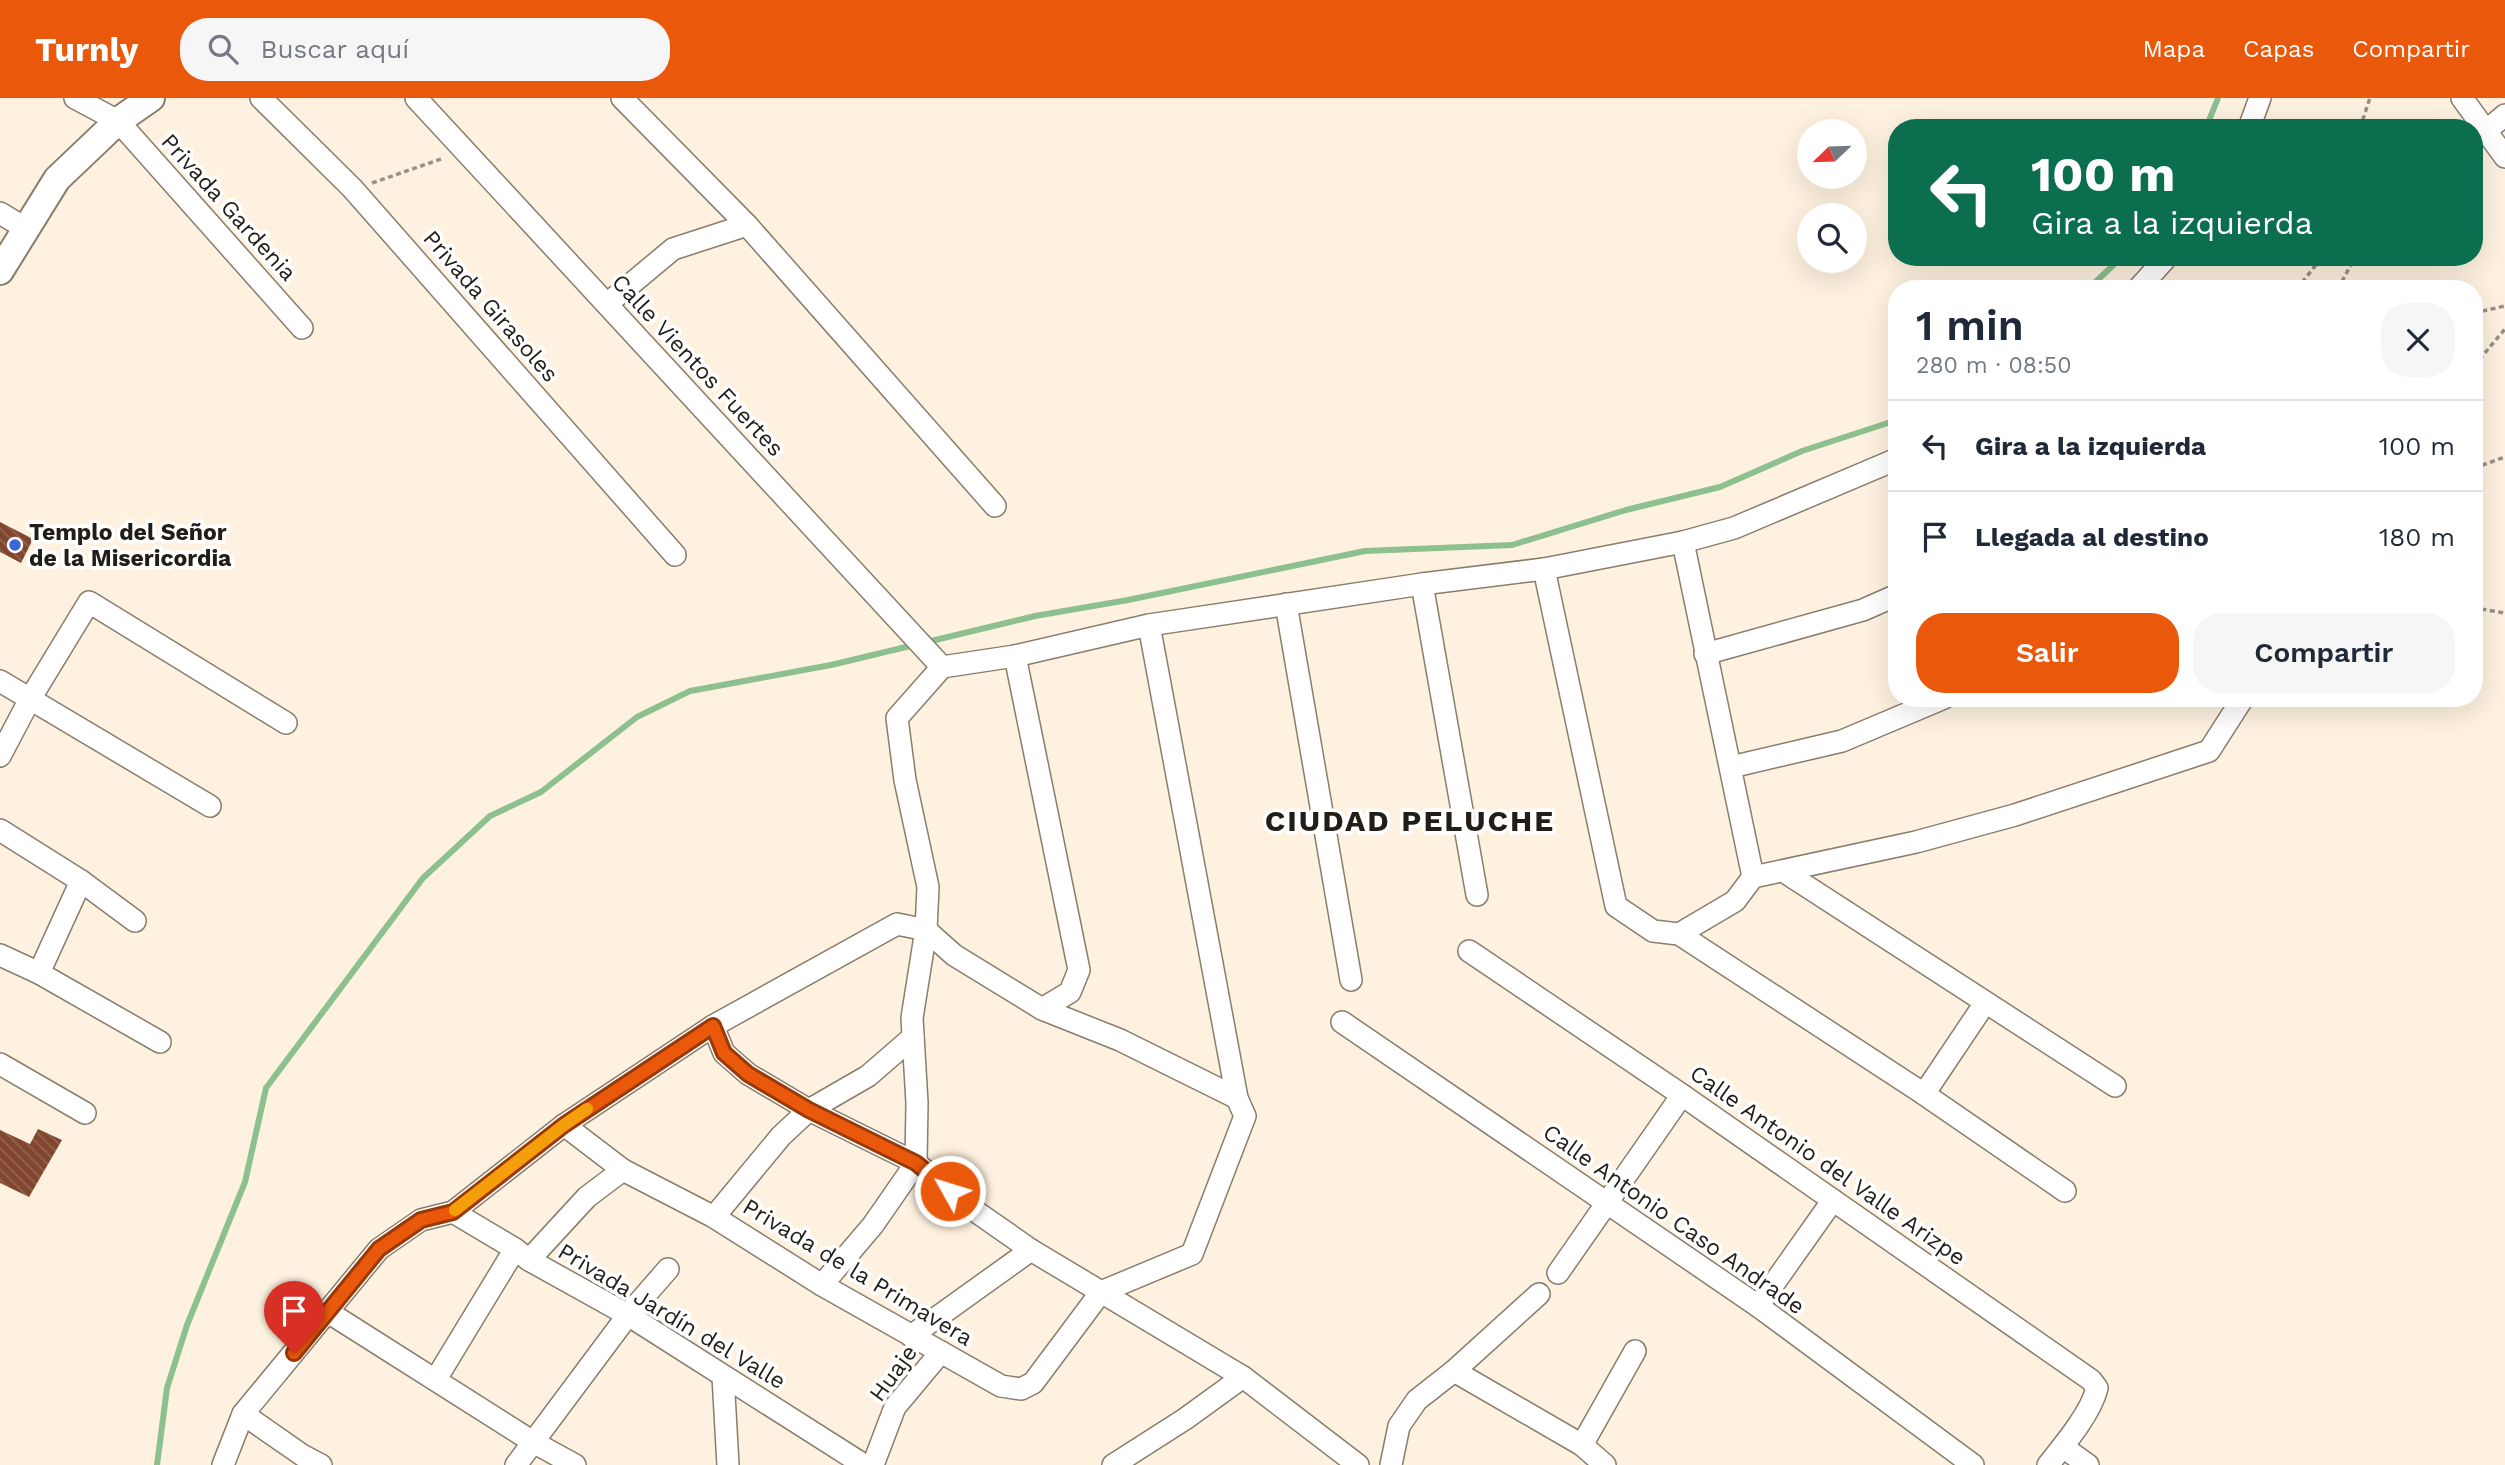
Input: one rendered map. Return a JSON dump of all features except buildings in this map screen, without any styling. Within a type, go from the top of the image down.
[{"type":"street","points":[[75,98],[118,121]]},
{"type":"street","points":[[0,271],[57,179],[118,121],[150,98]]},
{"type":"street","name":"Privada Girasoles","points":[[261,98],[352,188],[676,555]]},
{"type":"street","name":"Calle Vientos Fuertes","points":[[416,98],[936,661]]},
{"type":"street","points":[[622,98],[747,225],[995,506]]},
{"type":"street","points":[[2252,119],[2260,98]]},
{"type":"street","points":[[2462,98],[2477,119]]},
{"type":"street","points":[[2486,131],[2505,115]]},
{"type":"street","name":"Privada Gardenia","points":[[118,121],[302,328]]},
{"type":"street","points":[[2483,127],[2505,157]]},
{"type":"street","points":[[0,213],[25,228]]},
{"type":"street","points":[[607,304],[673,248],[747,225]]},
{"type":"street","points":[[2146,280],[2159,266]]},
{"type":"street","points":[[822,1285],[873,1225],[916,1163],[917,1103],[912,1018],[926,930],[928,887],[905,780],[897,718],[936,661],[1015,656],[1149,625],[1422,584],[1544,569],[1682,542],[1734,528],[1888,463]]},
{"type":"street","points":[[1682,542],[1753,877]]},
{"type":"street","points":[[1544,569],[1616,906],[1653,932],[1679,933],[1924,1094],[2065,1191]]},
{"type":"street","points":[[1422,584],[1477,895]]},
{"type":"street","points":[[1705,654],[1863,610],[1888,599]]},
{"type":"street","points":[[0,757],[30,699],[89,602],[286,723]]},
{"type":"street","points":[[1286,604],[1351,980]]},
{"type":"street","points":[[1101,1292],[1192,1254],[1245,1115],[1237,1098],[1149,625]]},
{"type":"street","points":[[1015,656],[1079,970],[1070,992],[1042,1009]]},
{"type":"street","points":[[0,681],[210,806]]},
{"type":"street","points":[[1731,767],[1842,741],[1923,707]]},
{"type":"street","points":[[1679,933],[1735,901],[1753,877],[1916,842],[2015,815],[2209,751],[2237,707]]},
{"type":"street","points":[[0,830],[81,881],[135,921]]},
{"type":"street","points":[[1783,871],[2116,1087]]},
{"type":"street","points":[[40,973],[81,881]]},
{"type":"street","points":[[223,1465],[243,1415],[379,1249],[421,1220],[453,1212],[564,1125],[713,1026],[897,924],[926,930],[954,955],[1042,1009],[1120,1040],[1237,1098]]},
{"type":"street","name":"Calle Antonio del Valle Arizpe","points":[[1469,951],[1682,1095],[2091,1380],[2097,1388],[2095,1398],[2063,1447]]},
{"type":"street","points":[[0,955],[40,973],[160,1042]]},
{"type":"street","points":[[1924,1094],[1985,1003]]},
{"type":"street","name":"Calle Antonio Caso Andrade","points":[[1342,1022],[1758,1306],[1973,1465]]},
{"type":"street","points":[[713,1026],[724,1053],[732,1062],[809,1110],[916,1163],[968,1206],[1031,1250],[1243,1377],[1358,1465]]},
{"type":"street","points":[[714,1217],[781,1136],[809,1110],[868,1076],[913,1037]]},
{"type":"street","points":[[0,1064],[85,1113]]},
{"type":"street","points":[[1558,1273],[1682,1095]]},
{"type":"street","name":"Privada de la Primavera","points":[[564,1125],[623,1170],[714,1217],[822,1285],[1001,1386],[1021,1389],[1033,1383],[1101,1292]]},
{"type":"street","points":[[436,1379],[522,1255],[587,1197],[623,1170]]},
{"type":"street","points":[[1758,1306],[1833,1200]]},
{"type":"street","name":"Privada Jardín del Valle","points":[[453,1212],[628,1315],[864,1465]]},
{"type":"street","points":[[911,1336],[1031,1250]]},
{"type":"street","points":[[516,1465],[628,1315],[668,1269]]},
{"type":"street","points":[[1391,1465],[1399,1426],[1417,1399],[1454,1371],[1539,1294]]},
{"type":"street","points":[[328,1312],[533,1442],[575,1465]]},
{"type":"street","points":[[1582,1445],[1635,1351]]},
{"type":"street","name":"Huaje","points":[[873,1465],[895,1407],[941,1352]]},
{"type":"street","points":[[1454,1371],[1582,1445],[1605,1465]]},
{"type":"street","points":[[723,1376],[728,1465]]},
{"type":"street","points":[[1113,1465],[1185,1419],[1243,1377]]},
{"type":"street","points":[[243,1415],[298,1460],[321,1465]]},
{"type":"street","points":[[2048,1465],[2063,1447],[2088,1465]]},
{"type":"path","points":[[2363,119],[2370,98]]},
{"type":"path","points":[[352,188],[466,150]]},
{"type":"path","points":[[2304,280],[2315,266]]},
{"type":"path","points":[[2483,311],[2505,306]]},
{"type":"path","points":[[2483,355],[2505,329]]},
{"type":"path","points":[[2483,465],[2505,457]]},
{"type":"path","points":[[2483,609],[2505,613]]},
{"type":"waterway","points":[[2210,119],[2218,98]]},
{"type":"waterway","points":[[2098,280],[2112,266]]},
{"type":"waterway","points":[[157,1465],[167,1388],[187,1325],[245,1182],[266,1088],[423,878],[490,816],[541,792],[637,717],[690,691],[831,665],[1035,616],[1128,600],[1365,551],[1512,545],[1626,510],[1720,487],[1802,451],[1888,423]]},
{"type":"slow traffic","points":[[455,1210],[587,1109]]},
{"type":"place","name":"Templo del Señor de la Misericordia","points":[[15,545]]},
{"type":"district","name":"CIUDAD PELUCHE","points":[[1410,821]]},
{"type":"route","points":[[294,1353],[379,1249],[421,1220],[453,1212],[564,1125],[713,1026],[724,1053],[748,1074],[809,1110],[916,1163],[950,1191]]}]
